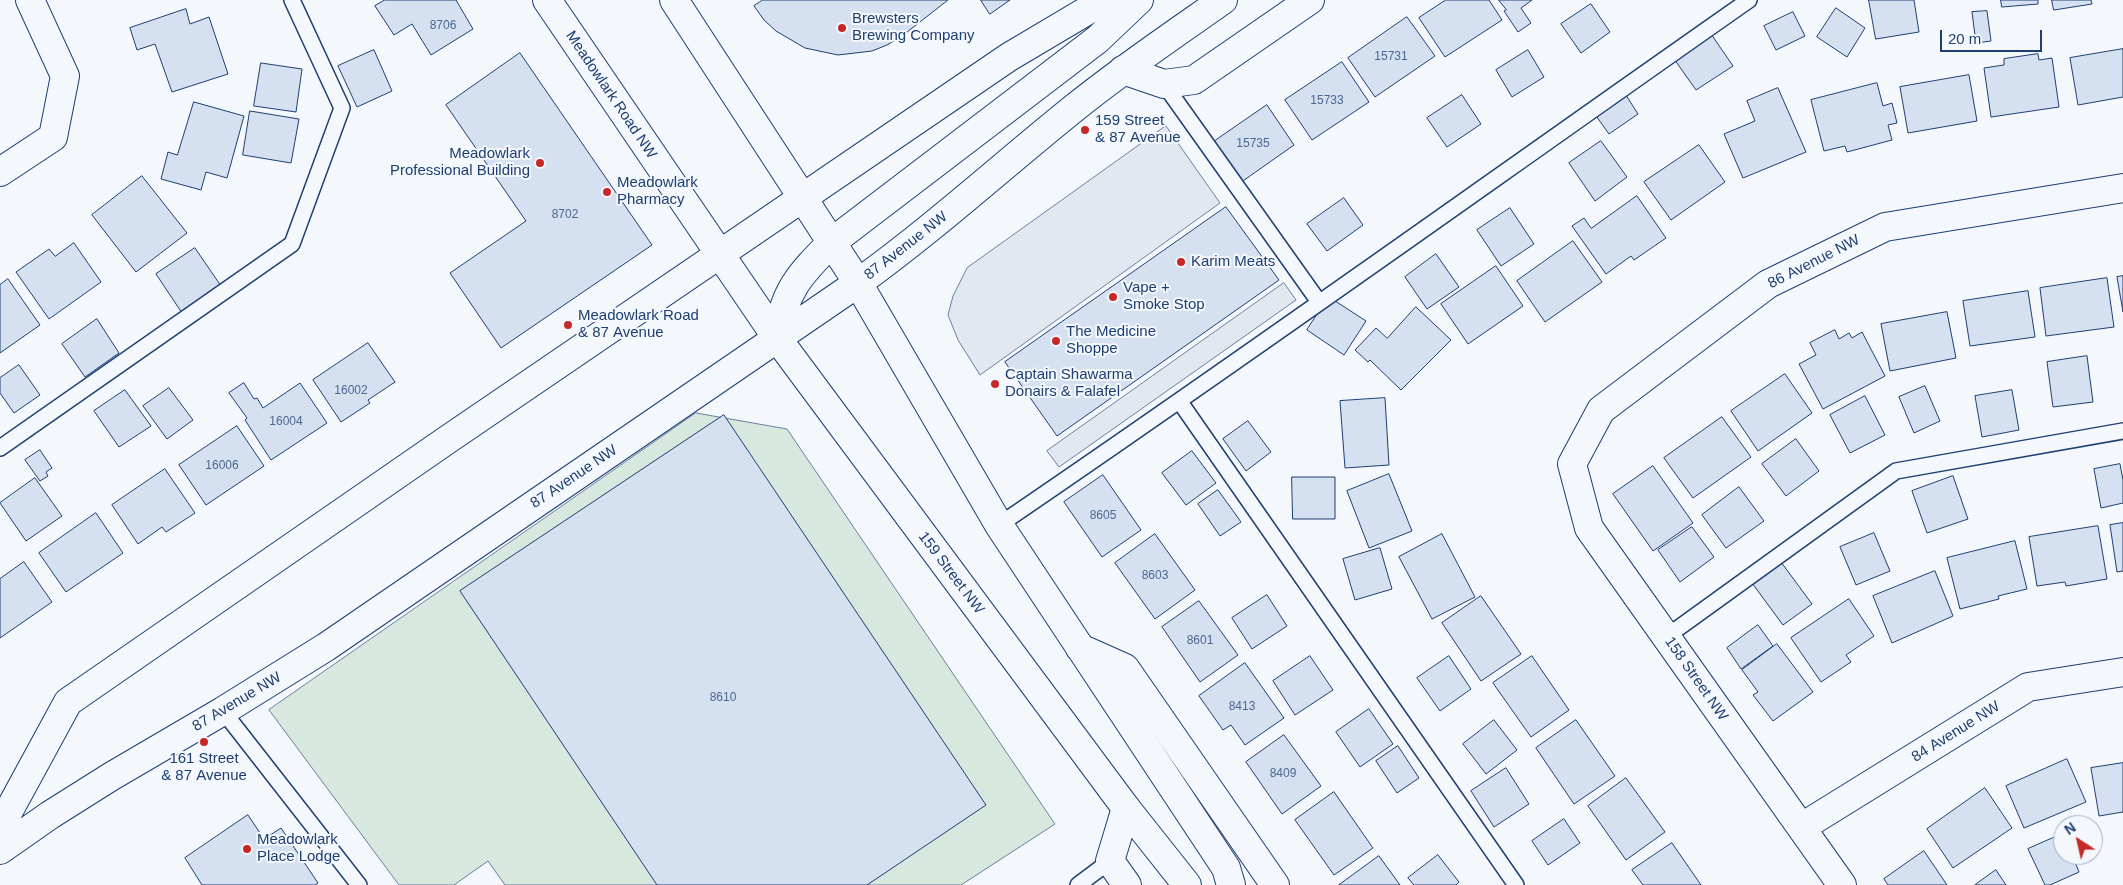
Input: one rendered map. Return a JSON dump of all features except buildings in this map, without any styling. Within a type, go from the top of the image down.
[{"type":"main road","points":[[0,172],[53,137],[65,76],[30,0]]},
{"type":"main road","name":"Meadowlark Road NW","points":[[547,0],[777,338]]},
{"type":"main road","points":[[674,0],[858,283],[999,525],[1226,868],[1232,885]]},
{"type":"main road","points":[[0,827],[68,702],[1009,57],[1105,0]]},
{"type":"main road","points":[[777,338],[781,313],[791,288],[807,267],[832,242],[1098,39],[1139,0]]},
{"type":"main road","name":"87 Avenue NW","points":[[0,850],[81,795],[223,712],[326,648],[858,283],[929,230],[1066,114],[1123,70],[1223,0]]},
{"type":"main road","points":[[1123,70],[1164,84],[1194,80],[1310,0]]},
{"type":"main road","name":"86 Avenue NW","points":[[1572,464],[1601,410],[1768,284],[1885,227],[2123,188]]},
{"type":"main road","name":"159 Street NW","points":[[777,338],[1126,808],[1187,885]]},
{"type":"main road","name":"158 Street NW","points":[[1572,464],[1589,528],[1842,885]]},
{"type":"main road","points":[[1080,648],[1125,668],[1275,885]]},
{"type":"main road","name":"84 Avenue NW","points":[[1802,827],[2028,687],[2123,672]]},
{"type":"main road","points":[[1126,808],[1110,861],[1127,885]]},
{"type":"lane","points":[[0,448],[292,244],[342,108],[292,0]]},
{"type":"lane","points":[[999,525],[1180,402],[1749,0]]},
{"type":"lane","points":[[1164,84],[1319,302]]},
{"type":"lane","points":[[1180,402],[1516,885]]},
{"type":"lane","points":[[1666,637],[1896,471],[2123,431]]},
{"type":"lane","points":[[223,712],[359,885]]},
{"type":"lane","points":[[1078,885],[1110,861]]},
{"type":"shaded area","points":[[1166,126],[1220,203],[980,375],[958,340],[948,315],[953,296],[967,268]]},
{"type":"shaded area","points":[[1284,283],[1296,300],[1059,467],[1047,451]]},
{"type":"shaded area","points":[[696,413],[787,429],[1055,824],[961,885],[505,885],[488,861],[454,885],[399,885],[269,710]]},
{"type":"place","name":"Brewsters Brewing Company","points":[[842,28]]},
{"type":"place","name":"159 Street & 87 Avenue","points":[[1085,130]]},
{"type":"place","name":"Meadowlark Professional Building","points":[[540,163]]},
{"type":"place","name":"Meadowlark Pharmacy","points":[[607,192]]},
{"type":"place","name":"Karim Meats","points":[[1181,262]]},
{"type":"place","name":"Vape + Smoke Stop","points":[[1113,297]]},
{"type":"place","name":"Meadowlark Road & 87 Avenue","points":[[568,325]]},
{"type":"place","name":"The Medicine Shoppe","points":[[1056,341]]},
{"type":"place","name":"Captain Shawarma Donairs & Falafel","points":[[995,384]]},
{"type":"place","name":"161 Street & 87 Avenue","points":[[204,742]]},
{"type":"place","name":"Meadowlark Place Lodge","points":[[247,849]]}]
